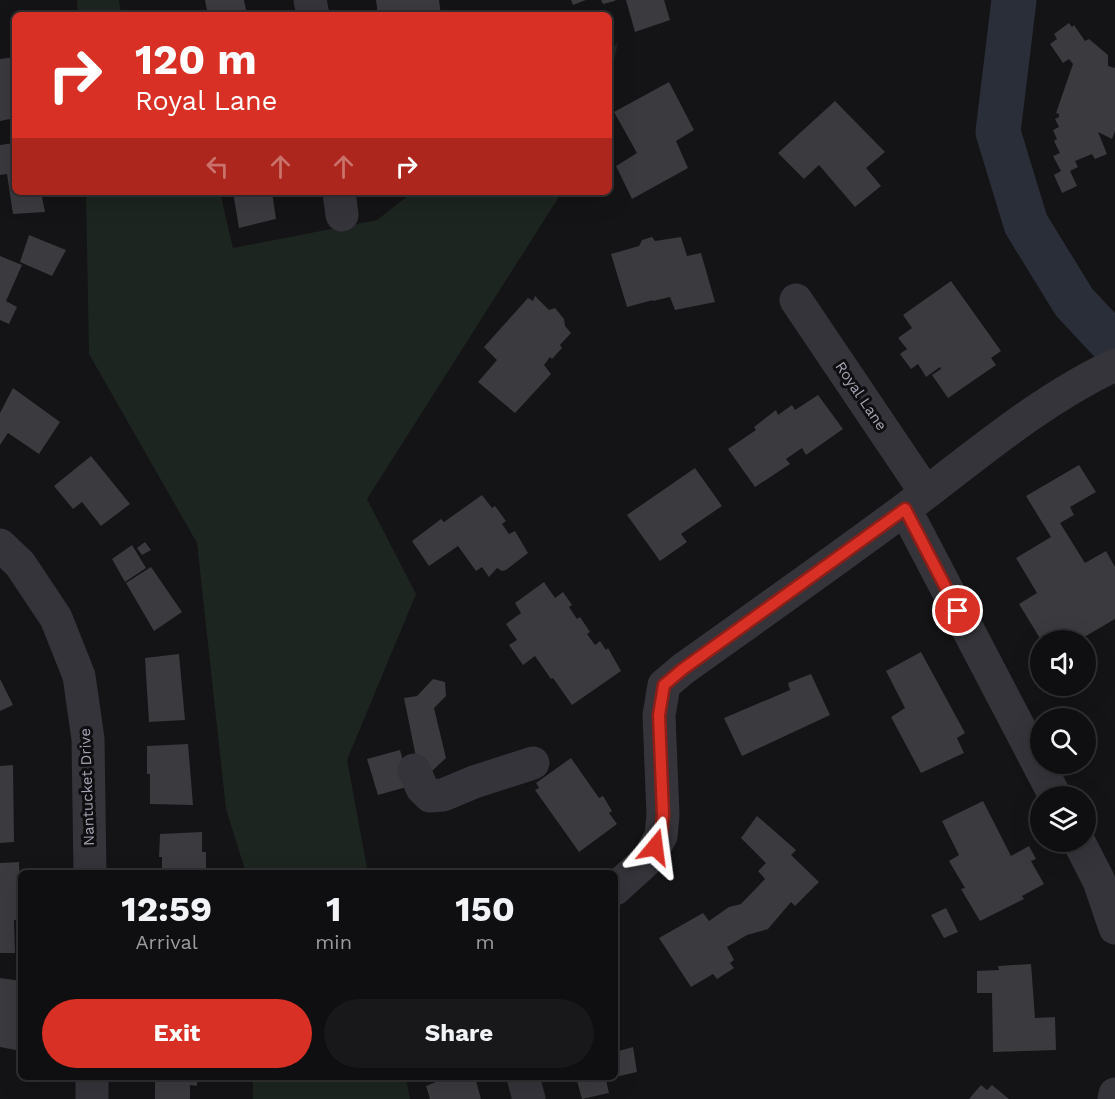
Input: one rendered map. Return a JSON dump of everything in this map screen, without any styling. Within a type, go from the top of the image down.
[{"type":"street","name":"Royal Lane","points":[[796,300],[915,501],[1050,786]]},
{"type":"street","points":[[618,886],[648,859],[661,836],[663,815],[659,715],[664,685],[1024,419],[1108,369]]},
{"type":"street","name":"Nantucket Drive","points":[[0,545],[21,564],[56,618],[79,676],[88,739],[90,870]]},
{"type":"street","points":[[414,770],[422,789],[430,796],[443,795],[474,782],[534,763]]},
{"type":"street","points":[[1084,852],[1100,881],[1115,928]]},
{"type":"street","points":[[92,1080],[92,1099]]},
{"type":"street","points":[[525,1080],[529,1099]]},
{"type":"street","points":[[1114,1099],[1115,1094]]},
{"type":"shaded area","points":[[77,0],[119,0],[121,12],[78,12]]},
{"type":"shaded area","points":[[618,43],[612,70],[612,46]]},
{"type":"shaded area","points":[[86,195],[221,195],[233,248],[377,220],[409,195],[560,195],[367,499],[416,594],[347,760],[367,870],[245,870],[226,809],[197,543],[89,354]]},
{"type":"shaded area","points":[[253,1080],[407,1080],[410,1099],[253,1099]]},
{"type":"building","points":[[205,0],[244,0],[246,12],[207,12]]},
{"type":"building","points":[[376,0],[439,0],[441,12],[378,12]]},
{"type":"building","points":[[571,0],[586,0],[573,5]]},
{"type":"building","points":[[601,0],[615,0],[615,1],[603,4]]},
{"type":"building","points":[[626,0],[664,0],[670,20],[635,32]]},
{"type":"building","points":[[1069,23],[1072,27],[1074,25],[1085,41],[1089,39],[1108,55],[1108,66],[1115,68],[1115,131],[1112,139],[1098,132],[1107,154],[1095,159],[1092,154],[1075,161],[1078,167],[1070,171],[1077,186],[1062,193],[1054,175],[1061,171],[1053,156],[1060,153],[1054,141],[1057,139],[1053,130],[1059,127],[1055,119],[1059,117],[1059,114],[1056,113],[1073,64],[1069,59],[1063,63],[1050,44],[1057,39],[1054,34]]},
{"type":"building","points":[[12,57],[12,119],[0,121],[0,59]]},
{"type":"building","points":[[669,82],[694,130],[676,141],[688,168],[632,199],[616,166],[637,153],[614,112]]},
{"type":"building","points":[[835,101],[885,152],[866,168],[881,186],[855,207],[819,165],[804,179],[778,153]]},
{"type":"building","points":[[12,143],[12,195],[42,195],[45,212],[13,214],[7,174],[0,175],[0,145]]},
{"type":"building","points":[[234,195],[272,195],[276,219],[239,228]]},
{"type":"building","points":[[29,235],[66,250],[52,276],[20,262]]},
{"type":"building","points":[[652,237],[655,241],[681,237],[687,256],[701,253],[715,302],[675,310],[670,297],[627,307],[611,254],[639,246],[642,240]]},
{"type":"building","points":[[0,256],[22,265],[6,301],[17,307],[9,324],[0,320]]},
{"type":"building","points":[[951,281],[1001,351],[991,358],[996,365],[948,398],[932,375],[941,369],[940,367],[926,377],[918,364],[911,369],[900,354],[907,349],[898,338],[912,328],[903,315]]},
{"type":"building","points":[[535,296],[549,310],[555,308],[571,333],[560,345],[562,348],[544,365],[551,374],[515,413],[478,382],[497,360],[484,347],[528,298],[533,301]]},
{"type":"building","points":[[13,388],[60,422],[39,454],[8,433],[0,445],[0,413]]},
{"type":"building","points":[[818,395],[843,429],[806,455],[802,448],[786,459],[790,464],[755,487],[728,449],[756,430],[754,427],[776,410],[778,415],[792,405],[795,410]]},
{"type":"building","points":[[91,456],[130,504],[101,526],[82,502],[73,509],[54,486]]},
{"type":"building","points":[[1079,465],[1096,492],[1070,507],[1074,515],[1060,523],[1085,563],[1106,551],[1115,567],[1115,619],[1096,630],[1067,630],[1066,628],[1035,630],[1019,604],[1037,593],[1016,558],[1051,537],[1026,496]]},
{"type":"building","points":[[695,468],[722,506],[681,534],[687,542],[660,561],[627,515]]},
{"type":"building","points":[[482,495],[492,508],[495,506],[506,521],[502,524],[509,534],[515,531],[528,553],[506,570],[502,571],[497,568],[489,577],[482,567],[476,571],[458,546],[429,566],[412,541],[441,519],[444,522]]},
{"type":"building","points":[[145,542],[151,550],[142,555],[137,548]]},
{"type":"building","points":[[132,545],[146,568],[125,582],[112,559]]},
{"type":"building","points":[[151,567],[182,612],[154,631],[126,583]]},
{"type":"building","points":[[544,582],[555,598],[563,592],[572,605],[569,607],[577,619],[580,617],[590,632],[587,634],[595,645],[600,641],[606,650],[608,648],[621,671],[572,705],[535,656],[523,665],[509,645],[517,640],[506,624],[521,613],[515,603]]},
{"type":"building","points":[[921,652],[965,733],[957,738],[964,753],[921,773],[891,717],[905,708],[886,671]]},
{"type":"building","points":[[179,654],[185,720],[149,722],[145,658]]},
{"type":"building","points":[[811,674],[830,715],[742,756],[724,718],[790,690],[788,683]]},
{"type":"building","points":[[0,679],[13,705],[0,711]]},
{"type":"building","points":[[433,679],[445,682],[446,696],[434,708],[446,758],[432,771],[418,767],[404,698],[417,696]]},
{"type":"building","points":[[188,744],[193,805],[150,804],[147,746]]},
{"type":"building","points":[[400,750],[410,786],[378,795],[367,759]]},
{"type":"building","points":[[571,758],[599,798],[603,796],[612,811],[609,813],[617,824],[579,852],[535,790],[539,788],[536,783]]},
{"type":"building","points":[[13,765],[14,842],[0,843],[0,766]]},
{"type":"building","points":[[983,801],[1011,856],[1029,846],[1030,852],[1036,859],[1031,861],[1044,884],[1022,896],[1024,899],[980,921],[961,889],[965,888],[949,861],[959,855],[942,821]]},
{"type":"building","points":[[757,816],[796,850],[791,855],[819,882],[795,906],[791,902],[768,929],[747,935],[727,947],[734,960],[730,963],[734,968],[717,979],[713,974],[691,987],[659,938],[703,913],[709,921],[729,907],[741,904],[765,879],[758,871],[766,863],[741,838]]},
{"type":"building","points":[[202,832],[202,852],[206,852],[206,870],[162,870],[162,857],[159,857],[160,834]]},
{"type":"building","points":[[19,862],[18,921],[14,920],[15,953],[0,953],[0,863]]},
{"type":"building","points":[[946,908],[958,932],[944,938],[931,915]]},
{"type":"building","points":[[1031,964],[1035,1018],[1055,1017],[1056,1050],[993,1052],[992,993],[977,993],[977,971],[999,970],[998,966]]},
{"type":"building","points":[[0,978],[18,981],[18,1050],[0,1047]]},
{"type":"building","points":[[633,1047],[637,1072],[618,1076],[618,1051]]},
{"type":"building","points":[[155,1080],[197,1080],[197,1086],[190,1085],[190,1099],[155,1099]]},
{"type":"building","points":[[435,1080],[476,1080],[481,1099],[430,1099],[426,1086],[436,1082]]},
{"type":"building","points":[[577,1080],[606,1080],[609,1093],[582,1099]]},
{"type":"building","points":[[981,1085],[987,1090],[992,1085],[1009,1099],[969,1099]]},
{"type":"waterway","points":[[1014,0],[998,132],[1026,224],[1074,302],[1115,346]]},
{"type":"route","points":[[655,847],[661,836],[663,815],[659,715],[664,685],[683,669],[905,509],[958,611]]}]
